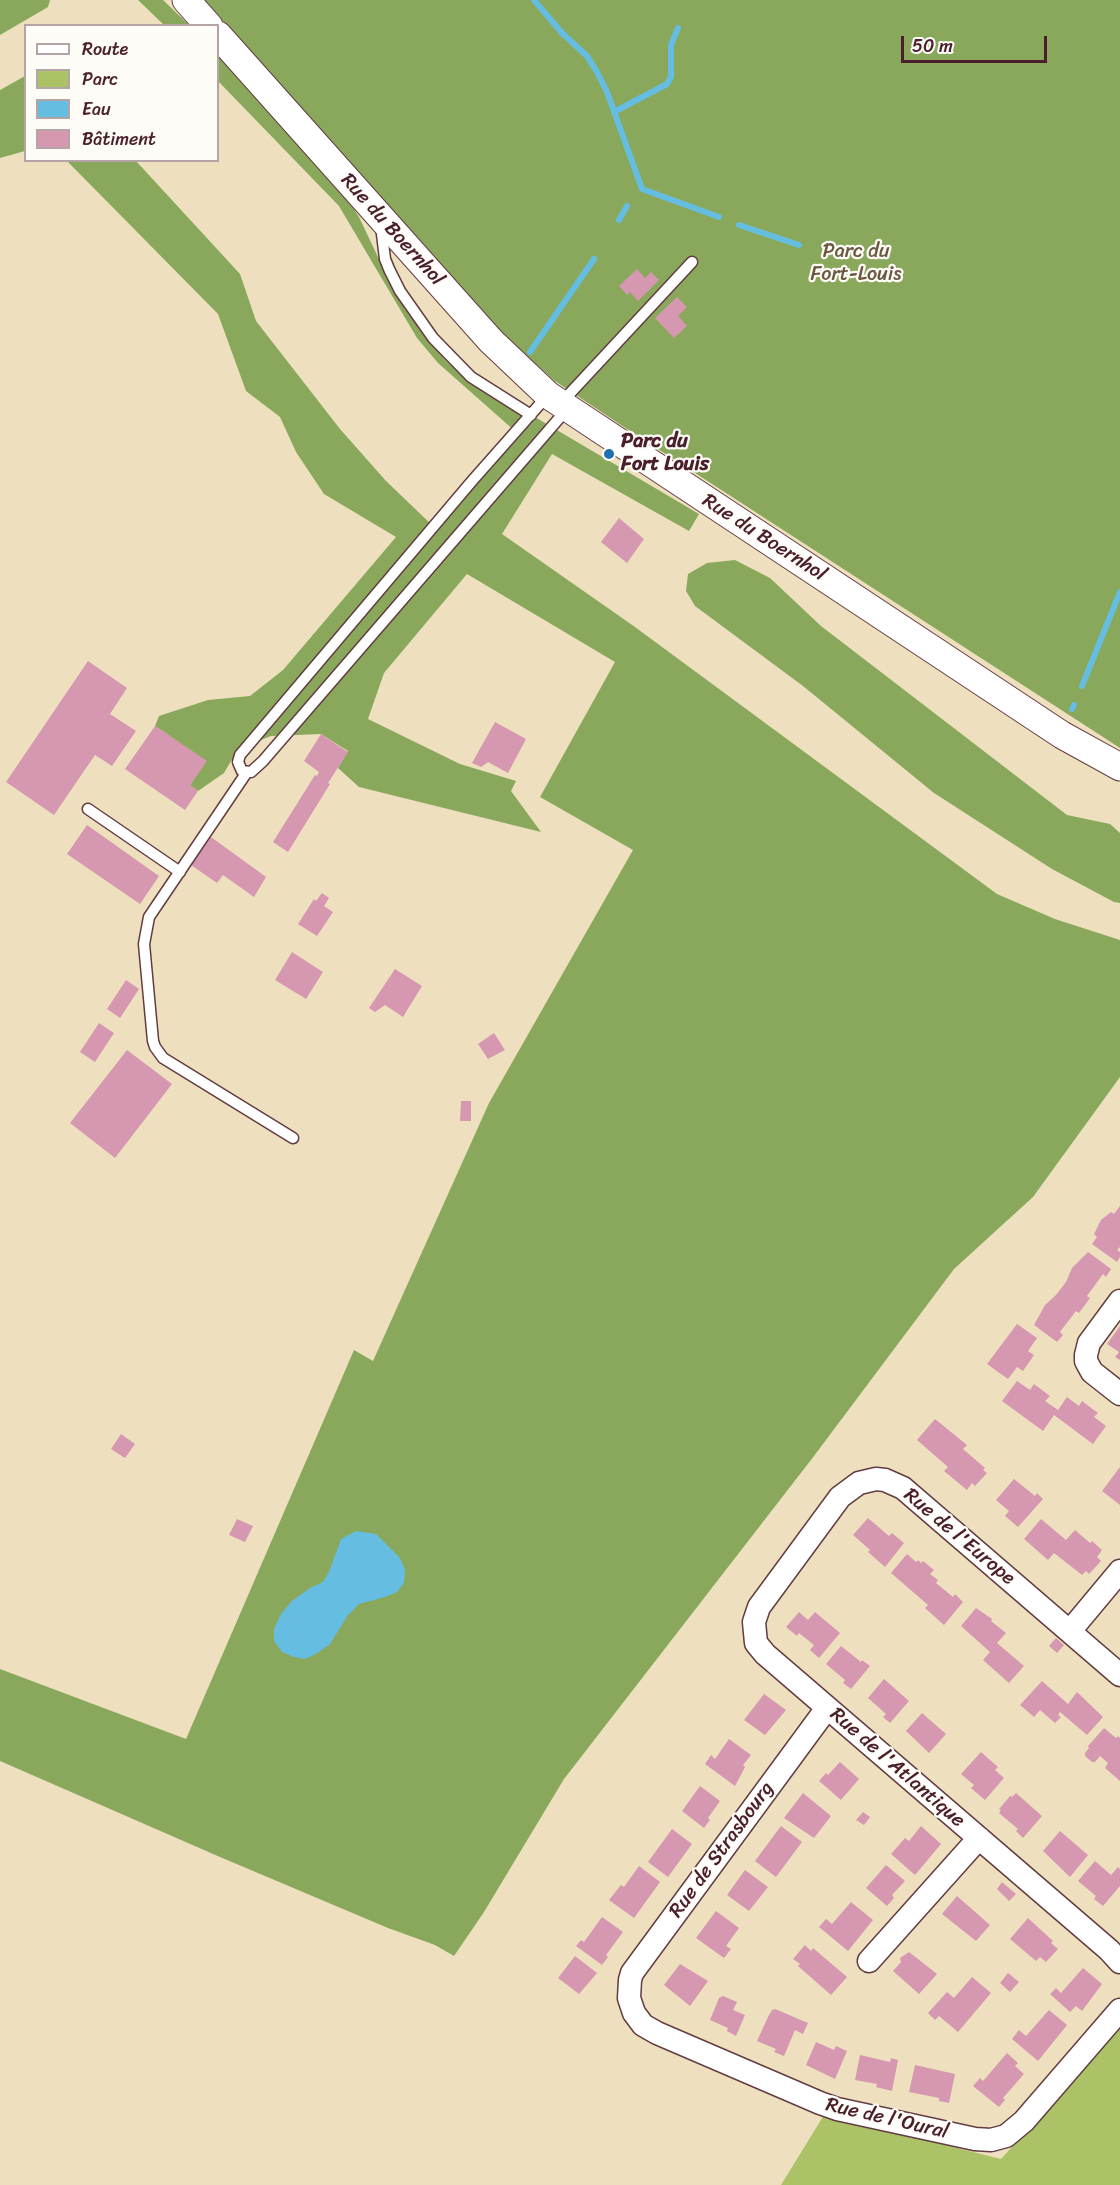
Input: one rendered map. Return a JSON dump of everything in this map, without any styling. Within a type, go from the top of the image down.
[{"type":"street","points":[[186,0],[206,24]]},
{"type":"street","name":"Rue du Boernhol","points":[[219,36],[491,341],[552,405],[1062,735],[1120,767]]},
{"type":"street","points":[[1120,1301],[1086,1348],[1086,1361],[1092,1372],[1120,1394]]},
{"type":"street","name":"Rue de l'Europe","points":[[800,1551],[834,1504],[847,1491],[868,1480],[885,1480],[903,1488],[1120,1675]]},
{"type":"street","name":"Rue de l'Atlantique","points":[[800,1551],[759,1607],[753,1622],[754,1637],[760,1649],[1109,1950],[1120,1962]]},
{"type":"street","points":[[1070,1631],[1120,1571]]},
{"type":"street","name":"Rue de Strasbourg","points":[[629,1998],[630,1980],[637,1965],[827,1708]]},
{"type":"street","points":[[869,1961],[979,1838]]},
{"type":"street","name":"Rue de l'Oural","points":[[629,1998],[638,2019],[643,2025],[657,2033],[820,2103],[837,2109],[984,2140],[999,2139],[1018,2127],[1120,2010]]},
{"type":"lane","points":[[380,217],[388,269],[400,291],[451,359],[471,377],[552,405]]},
{"type":"lane","points":[[247,772],[239,767],[240,755],[472,481],[552,405],[692,262]]},
{"type":"lane","points":[[293,1138],[163,1058],[155,1047],[144,944],[149,917],[247,772],[256,769],[263,761],[552,405]]},
{"type":"lane","points":[[88,809],[180,872]]},
{"type":"green space","points":[[0,0],[50,0],[48,7],[0,35]]},
{"type":"green space","points":[[138,0],[163,0],[188,24],[163,24]]},
{"type":"green space","name":"Parc du Fort-Louis","points":[[203,0],[1120,0],[1120,748],[555,381],[507,338]]},
{"type":"green space","points":[[219,56],[332,175],[359,217],[395,293],[446,361],[457,371],[699,514],[689,531],[552,454],[502,534],[635,627],[997,894],[1055,919],[1120,940],[1120,1077],[1033,1197],[954,1269],[814,1456],[564,1779],[484,1912],[454,1956],[435,1945],[388,1928],[220,1857],[0,1761],[0,1669],[186,1739],[354,1350],[373,1361],[489,1103],[633,850],[540,797],[615,662],[467,574],[384,673],[368,719],[460,764],[516,781],[511,791],[541,832],[359,787],[338,768],[348,751],[321,734],[271,736],[238,749],[224,773],[198,791],[190,785],[206,761],[155,726],[159,716],[208,700],[250,696],[283,670],[396,537],[324,494],[296,452],[280,417],[246,391],[218,314],[68,162],[137,162],[240,274],[256,321],[340,429],[386,481],[433,526],[516,432],[438,363],[417,338],[339,206],[219,82]]},
{"type":"green space","points":[[24,77],[24,151],[0,158],[0,90]]},
{"type":"green space","points":[[735,560],[770,578],[821,626],[1067,815],[1110,824],[1120,833],[1120,903],[1052,869],[934,793],[803,686],[695,606],[686,591],[688,574],[707,563]]},
{"type":"green space","points":[[1120,2028],[1120,2185],[781,2185],[824,2115],[1001,2159]]},
{"type":"water","points":[[356,1531],[376,1534],[400,1558],[405,1570],[404,1583],[397,1592],[359,1604],[348,1615],[330,1644],[316,1654],[305,1659],[282,1652],[274,1641],[274,1629],[281,1614],[292,1601],[323,1582],[341,1539]]},
{"type":"building","points":[[637,269],[645,278],[651,272],[659,280],[638,301],[630,292],[627,295],[619,286]]},
{"type":"building","points":[[677,297],[687,307],[678,316],[687,326],[674,338],[655,318]]},
{"type":"building","points":[[619,518],[644,539],[627,563],[601,542]]},
{"type":"building","points":[[88,661],[127,688],[110,714],[136,731],[112,766],[95,755],[54,815],[6,782]]},
{"type":"building","points":[[495,722],[526,739],[508,773],[488,762],[481,767],[472,763]]},
{"type":"building","points":[[155,726],[207,761],[190,785],[198,791],[185,810],[125,769]]},
{"type":"building","points":[[321,734],[348,752],[288,852],[273,842],[319,772],[304,761]]},
{"type":"building","points":[[87,825],[159,876],[140,904],[67,854]]},
{"type":"building","points":[[211,837],[266,877],[254,897],[223,875],[217,883],[191,865]]},
{"type":"building","points":[[322,893],[329,898],[324,906],[333,912],[317,936],[298,924],[314,899],[316,901]]},
{"type":"building","points":[[292,952],[323,972],[306,999],[275,980]]},
{"type":"building","points":[[395,969],[422,986],[403,1017],[385,1005],[375,1012],[369,1008]]},
{"type":"building","points":[[126,980],[139,989],[120,1018],[107,1009]]},
{"type":"building","points":[[99,1023],[114,1033],[95,1062],[80,1052]]},
{"type":"building","points":[[494,1033],[505,1050],[488,1059],[478,1044]]},
{"type":"building","points":[[127,1050],[172,1084],[115,1158],[70,1123]]},
{"type":"building","points":[[461,1101],[471,1101],[471,1121],[460,1121]]},
{"type":"building","points":[[1120,1206],[1120,1247],[1117,1250],[1120,1252],[1120,1257],[1117,1262],[1092,1244],[1097,1237],[1094,1234],[1101,1220],[1111,1212],[1114,1214]]},
{"type":"building","points":[[1088,1252],[1111,1269],[1106,1277],[1103,1274],[1087,1296],[1090,1298],[1079,1313],[1076,1311],[1060,1332],[1063,1335],[1057,1342],[1034,1325],[1045,1305],[1066,1282],[1072,1268]]},
{"type":"building","points":[[1017,1324],[1037,1338],[1028,1351],[1034,1355],[1023,1371],[1017,1367],[1008,1379],[987,1364]]},
{"type":"building","points":[[1120,1326],[1120,1360],[1115,1357],[1119,1352],[1107,1344]]},
{"type":"building","points":[[1017,1381],[1030,1390],[1034,1384],[1050,1396],[1045,1401],[1058,1410],[1067,1397],[1079,1406],[1082,1401],[1098,1413],[1094,1417],[1106,1426],[1093,1444],[1054,1415],[1043,1431],[1002,1401]]},
{"type":"building","points":[[935,1419],[967,1445],[963,1449],[985,1468],[983,1470],[987,1473],[975,1486],[972,1483],[967,1490],[944,1471],[948,1467],[917,1440]]},
{"type":"building","points":[[121,1434],[135,1444],[125,1458],[111,1449]]},
{"type":"building","points":[[1120,1467],[1120,1505],[1102,1491]]},
{"type":"building","points":[[1014,1479],[1035,1496],[1037,1493],[1043,1499],[1018,1527],[1005,1516],[1009,1511],[996,1500]]},
{"type":"building","points":[[868,1518],[889,1536],[892,1533],[904,1543],[885,1567],[853,1535]]},
{"type":"building","points":[[237,1519],[253,1526],[245,1542],[229,1535]]},
{"type":"building","points":[[1041,1519],[1066,1540],[1075,1530],[1090,1543],[1092,1541],[1102,1550],[1097,1557],[1101,1561],[1089,1574],[1086,1571],[1082,1575],[1054,1553],[1048,1560],[1024,1539]]},
{"type":"building","points":[[907,1554],[916,1562],[923,1561],[934,1570],[930,1574],[938,1580],[936,1583],[953,1597],[955,1594],[963,1602],[944,1625],[925,1608],[928,1605],[891,1573]]},
{"type":"building","points":[[976,1608],[1006,1633],[997,1643],[1024,1666],[1009,1683],[983,1660],[990,1652],[961,1626]]},
{"type":"building","points":[[799,1612],[808,1620],[815,1612],[840,1633],[819,1658],[810,1650],[814,1645],[799,1633],[797,1636],[786,1627]]},
{"type":"building","points":[[1056,1638],[1064,1645],[1057,1653],[1049,1646]]},
{"type":"building","points":[[841,1646],[861,1662],[862,1660],[870,1666],[851,1689],[843,1683],[845,1680],[826,1664]]},
{"type":"building","points":[[884,1679],[909,1701],[890,1723],[883,1717],[886,1714],[868,1698]]},
{"type":"building","points":[[1042,1681],[1068,1704],[1077,1692],[1103,1717],[1087,1735],[1060,1712],[1058,1715],[1061,1717],[1055,1723],[1040,1710],[1034,1717],[1020,1705]]},
{"type":"building","points":[[764,1694],[786,1710],[765,1735],[744,1720]]},
{"type":"building","points":[[922,1713],[946,1734],[929,1753],[906,1731]]},
{"type":"building","points":[[1104,1728],[1116,1738],[1118,1736],[1120,1738],[1120,1781],[1105,1768],[1108,1763],[1100,1756],[1092,1762],[1085,1756],[1088,1746]]},
{"type":"building","points":[[729,1739],[751,1755],[743,1765],[745,1767],[735,1786],[705,1764],[711,1755],[715,1759]]},
{"type":"building","points":[[981,1752],[998,1767],[995,1770],[1004,1778],[985,1800],[971,1788],[974,1785],[961,1774]]},
{"type":"building","points":[[840,1762],[859,1779],[841,1800],[819,1781]]},
{"type":"building","points":[[700,1786],[720,1801],[704,1828],[682,1811]]},
{"type":"building","points":[[803,1793],[831,1816],[814,1838],[784,1818]]},
{"type":"building","points":[[1016,1793],[1042,1816],[1023,1838],[1016,1831],[1018,1829],[999,1813],[1001,1810],[999,1809],[1010,1796]]},
{"type":"building","points":[[863,1812],[870,1817],[864,1825],[856,1820]]},
{"type":"building","points":[[781,1826],[802,1842],[776,1877],[755,1861]]},
{"type":"building","points":[[921,1826],[941,1844],[915,1875],[891,1854],[905,1838],[909,1841]]},
{"type":"building","points":[[672,1829],[692,1844],[668,1877],[648,1862]]},
{"type":"building","points":[[1060,1831],[1088,1855],[1070,1877],[1043,1851]]},
{"type":"building","points":[[1095,1861],[1111,1875],[1118,1867],[1120,1869],[1120,1886],[1103,1906],[1094,1899],[1096,1896],[1078,1881]]},
{"type":"building","points":[[886,1865],[905,1881],[892,1895],[894,1898],[887,1906],[866,1888]]},
{"type":"building","points":[[639,1866],[660,1882],[634,1918],[609,1900],[621,1885],[624,1887]]},
{"type":"building","points":[[745,1870],[768,1887],[749,1911],[727,1895]]},
{"type":"building","points":[[1002,1882],[1016,1894],[1009,1901],[997,1889]]},
{"type":"building","points":[[957,1896],[990,1925],[976,1941],[942,1914]]},
{"type":"building","points":[[851,1902],[873,1920],[848,1951],[819,1927],[826,1919],[832,1924]]},
{"type":"building","points":[[716,1911],[739,1928],[726,1946],[731,1949],[724,1958],[696,1938]]},
{"type":"building","points":[[602,1917],[623,1932],[606,1955],[608,1957],[602,1965],[576,1946],[581,1940],[584,1942]]},
{"type":"building","points":[[1028,1918],[1053,1941],[1051,1943],[1058,1949],[1046,1962],[1040,1957],[1036,1961],[1010,1939]]},
{"type":"building","points":[[805,1945],[811,1951],[813,1948],[847,1977],[831,1995],[793,1959]]},
{"type":"building","points":[[909,1952],[937,1974],[919,1994],[893,1971],[901,1962],[900,1958]]},
{"type":"building","points":[[575,1956],[597,1973],[579,1994],[558,1978]]},
{"type":"building","points":[[680,1964],[708,1981],[690,2006],[664,1985]]},
{"type":"building","points":[[1083,1968],[1102,1984],[1082,2011],[1076,2006],[1070,2012],[1050,1994],[1056,1988],[1061,1993]]},
{"type":"building","points":[[1008,1973],[1019,1982],[1010,1992],[1000,1983]]},
{"type":"building","points":[[972,1977],[991,1993],[958,2032],[939,2016],[935,2020],[928,2013],[947,1992],[954,1998]]},
{"type":"building","points":[[723,1996],[737,2002],[733,2010],[745,2015],[736,2036],[727,2031],[728,2028],[710,2020],[719,1998]]},
{"type":"building","points":[[775,2009],[808,2023],[803,2034],[795,2030],[784,2056],[774,2052],[776,2049],[757,2041],[768,2017]]},
{"type":"building","points":[[1049,2010],[1067,2025],[1038,2061],[1012,2039],[1019,2030],[1026,2036]]},
{"type":"building","points":[[816,2042],[834,2050],[836,2046],[847,2051],[835,2079],[806,2065]]},
{"type":"building","points":[[1007,2053],[1018,2063],[1015,2066],[1024,2074],[1003,2098],[1005,2100],[999,2107],[973,2086],[980,2078],[983,2081]]},
{"type":"building","points":[[860,2055],[890,2062],[891,2058],[898,2060],[892,2091],[876,2087],[877,2084],[855,2080]]},
{"type":"building","points":[[915,2065],[955,2074],[949,2103],[939,2101],[939,2098],[909,2092]]},
{"type":"waterway","points":[[534,0],[562,33],[587,56],[597,72],[607,92],[642,189],[719,217]]},
{"type":"waterway","points":[[614,112],[667,84],[671,77],[671,45],[678,28]]},
{"type":"waterway","points":[[619,220],[627,206]]},
{"type":"waterway","points":[[739,225],[799,245]]},
{"type":"waterway","points":[[530,352],[594,259]]},
{"type":"waterway","points":[[1082,686],[1120,592]]},
{"type":"waterway","points":[[1072,709],[1074,705]]},
{"type":"place","name":"Parc du Fort Louis","points":[[609,454]]}]
